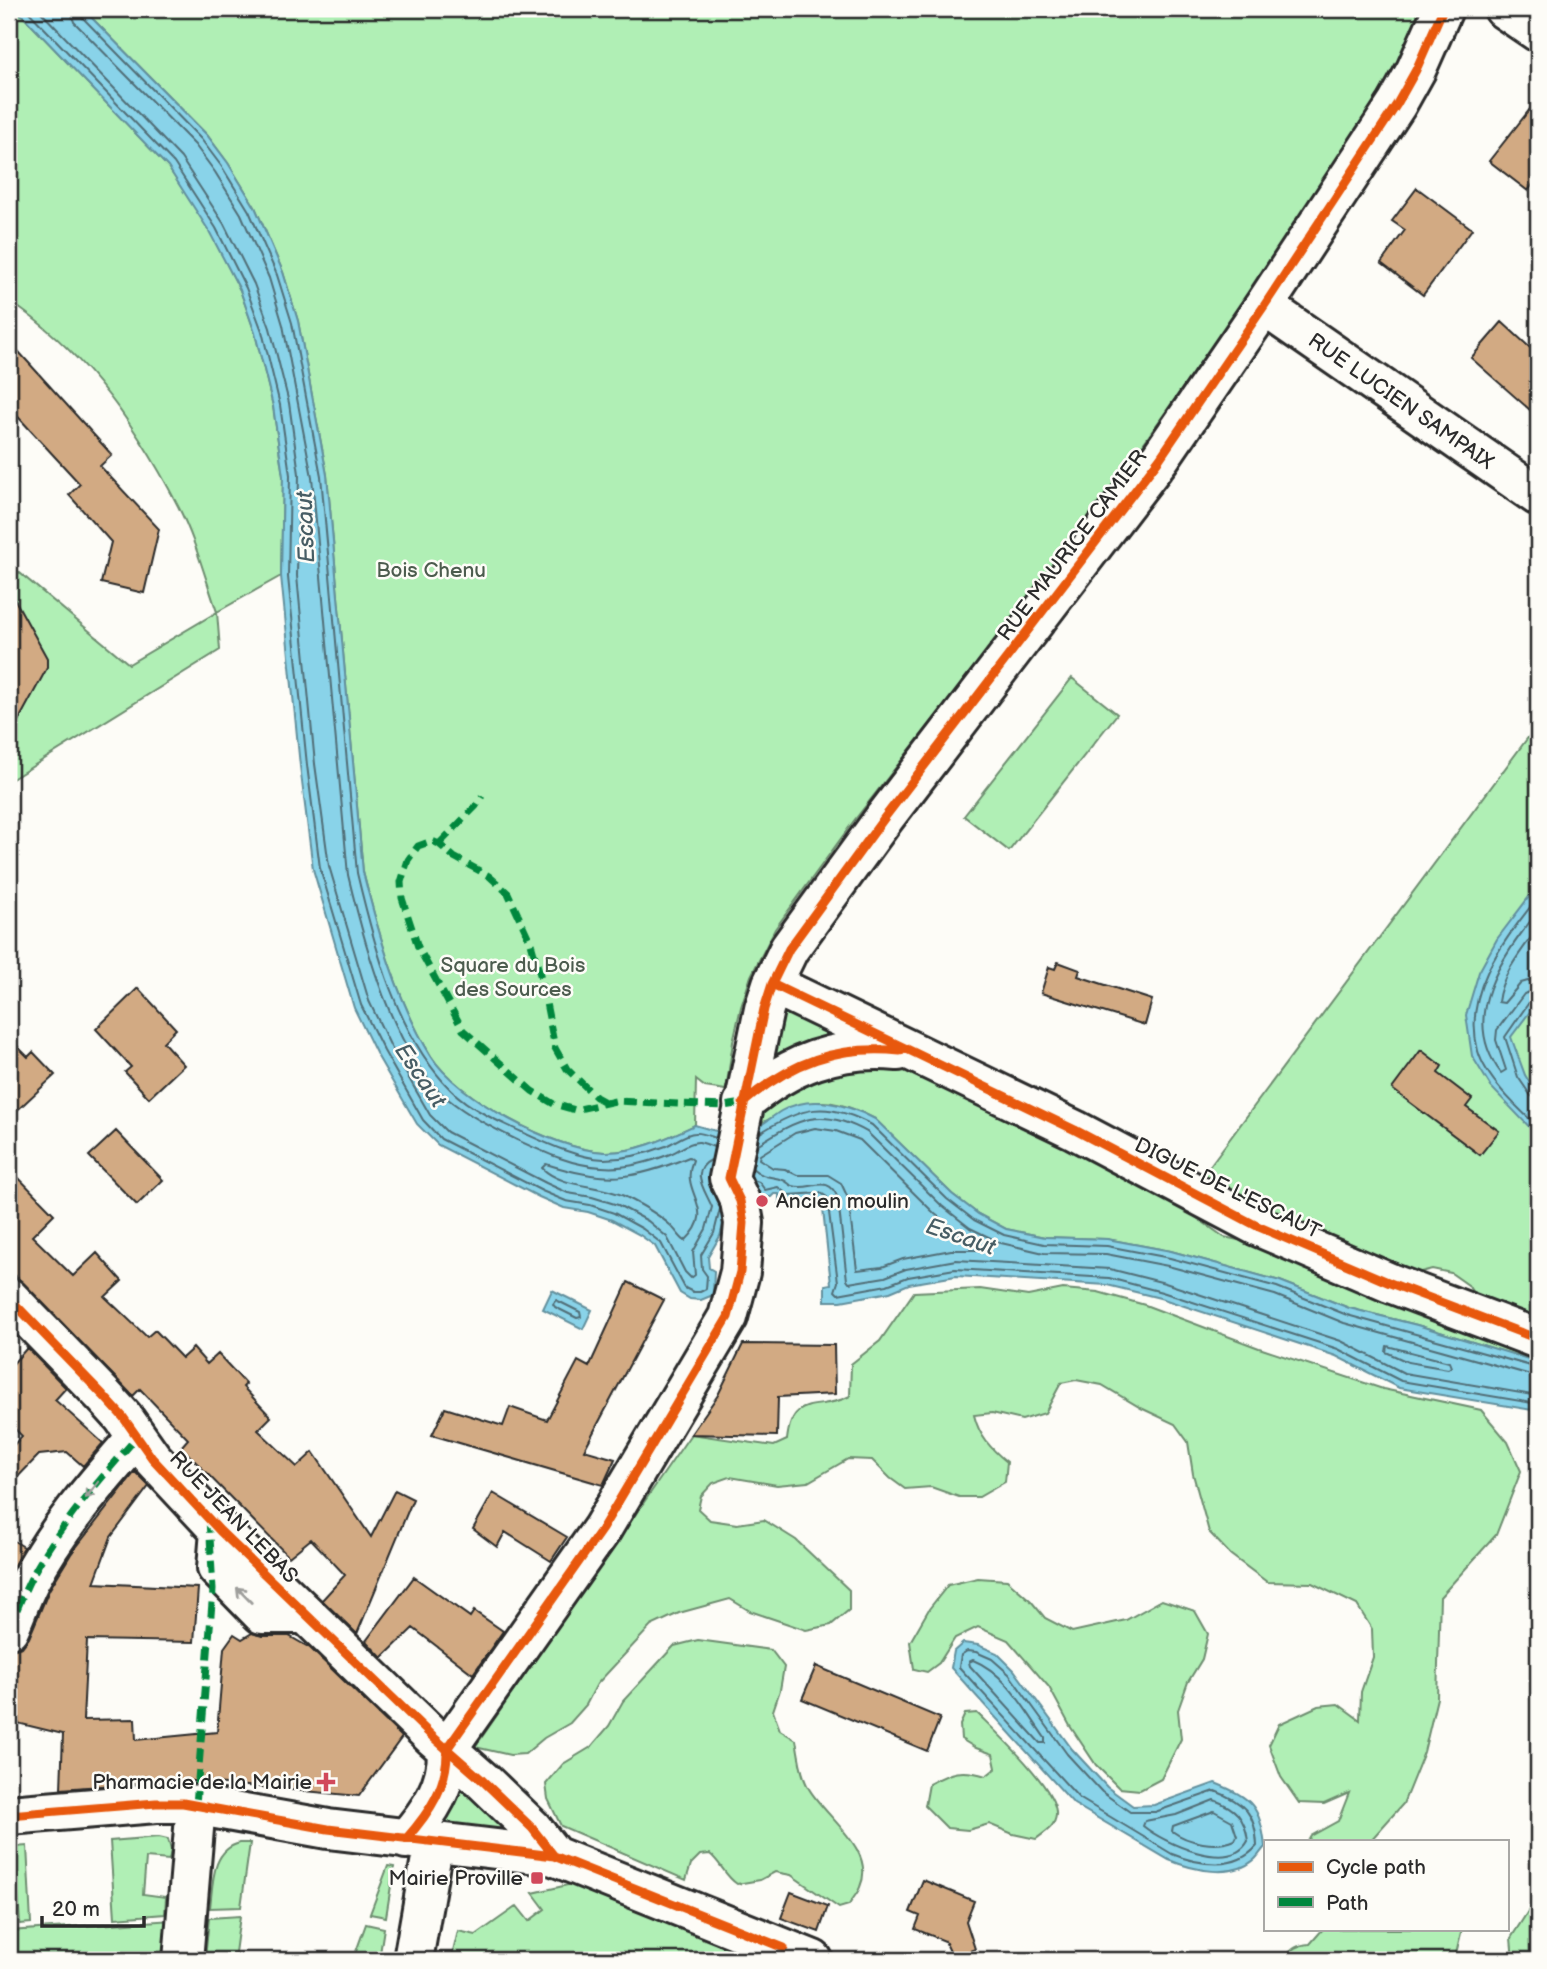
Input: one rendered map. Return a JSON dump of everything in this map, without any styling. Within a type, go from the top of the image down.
[{"type":"street","name":"RUE MAURICE CAMIER","points":[[447,1749],[602,1529],[728,1317],[737,1286],[744,1237],[740,1201],[729,1178],[764,1009],[772,984],[789,949],[1160,458],[1397,104],[1443,9]]},
{"type":"street","points":[[1504,9],[1538,32]]},
{"type":"street","name":"RUE LUCIEN SAMPAIX","points":[[1264,306],[1538,496]]},
{"type":"street","name":"DIGUE DE L'ESCAUT","points":[[772,984],[1075,1130],[1257,1226],[1390,1283],[1538,1339]]},
{"type":"street","name":"DIGUE DE L'ESCAUT","points":[[741,1116],[775,1077],[818,1059],[863,1048],[910,1052]]},
{"type":"street","name":"RUE JEAN LEBAS","points":[[9,1298],[123,1417],[152,1458],[220,1531],[304,1614],[532,1828],[554,1856]]},
{"type":"street","points":[[9,1629],[31,1579],[50,1547],[136,1438]]},
{"type":"street","points":[[413,1960],[421,1822],[445,1777],[447,1749]]},
{"type":"street","points":[[9,1815],[156,1803],[196,1805],[328,1829],[554,1856],[792,1956]]},
{"type":"street","points":[[183,1960],[196,1805]]},
{"type":"green space","points":[[9,9],[16,9],[168,167],[210,231],[240,290],[255,333],[273,406],[283,476],[281,576],[217,612],[184,519],[145,448],[106,392],[84,366],[36,320],[9,301]]},
{"type":"green space","points":[[83,9],[1422,9],[1401,59],[1250,292],[1143,444],[984,655],[853,822],[775,929],[751,976],[741,1007],[726,1090],[705,1087],[696,1080],[695,1125],[639,1147],[604,1152],[584,1149],[535,1132],[484,1104],[444,1072],[431,1056],[408,1012],[383,943],[363,872],[327,475],[298,321],[283,272],[255,207],[207,135]]},
{"type":"green space","points":[[9,564],[129,664],[217,612],[220,650],[9,781]]},
{"type":"green space","points":[[1072,678],[1117,714],[1009,851],[964,816]]},
{"type":"green space","points":[[1538,724],[1538,1326],[1478,1301],[1468,1285],[1451,1273],[1432,1269],[1417,1273],[1200,1179]]},
{"type":"green space","points":[[788,1012],[847,1032],[781,1059],[771,1051],[781,1016]]},
{"type":"green space","points":[[902,1068],[941,1082],[1180,1206],[1224,1237],[1238,1240],[1253,1235],[1538,1347],[1538,1362],[1417,1325],[1349,1308],[1280,1281],[1171,1251],[1107,1239],[1045,1237],[1006,1229],[978,1214],[952,1194],[875,1119],[839,1104],[824,1102],[796,1106],[749,1131],[755,1116],[825,1069]]},
{"type":"green space","points":[[980,1289],[1028,1296],[1063,1289],[1098,1292],[1145,1305],[1259,1348],[1383,1389],[1481,1410],[1508,1442],[1521,1471],[1496,1535],[1440,1597],[1437,1698],[1424,1752],[1403,1804],[1371,1840],[1309,1840],[1338,1821],[1349,1793],[1324,1804],[1299,1803],[1281,1777],[1269,1745],[1279,1724],[1318,1706],[1338,1704],[1360,1720],[1361,1692],[1373,1657],[1372,1629],[1357,1605],[1312,1583],[1267,1582],[1231,1555],[1209,1532],[1193,1474],[1188,1442],[1175,1424],[1102,1385],[1076,1380],[1061,1383],[1045,1413],[1022,1420],[992,1413],[974,1415],[986,1442],[1007,1462],[1005,1482],[979,1497],[959,1497],[931,1487],[905,1489],[872,1460],[848,1459],[808,1482],[777,1485],[730,1477],[713,1483],[701,1496],[698,1509],[710,1520],[737,1524],[764,1520],[796,1540],[849,1590],[849,1610],[831,1625],[806,1630],[750,1611],[730,1599],[679,1613],[651,1626],[597,1684],[586,1705],[570,1723],[544,1738],[525,1754],[510,1755],[475,1747],[691,1434],[774,1446],[787,1440],[794,1415],[801,1409],[850,1396],[851,1364],[880,1341],[914,1292]]},
{"type":"green space","points":[[978,1578],[1007,1580],[1031,1601],[1045,1618],[1072,1632],[1126,1620],[1162,1600],[1195,1611],[1208,1634],[1202,1659],[1188,1682],[1178,1710],[1181,1739],[1161,1779],[1140,1790],[1119,1788],[1096,1765],[1070,1726],[1049,1687],[1008,1640],[978,1627],[955,1638],[939,1663],[927,1672],[914,1669],[910,1642],[929,1609],[948,1585]]},
{"type":"green space","points":[[698,1640],[771,1650],[784,1667],[773,1711],[780,1730],[796,1740],[805,1782],[846,1834],[861,1860],[863,1873],[860,1887],[849,1905],[839,1908],[791,1875],[775,1872],[760,1880],[737,1884],[710,1854],[700,1855],[691,1864],[686,1880],[561,1826],[548,1799],[546,1784],[563,1764],[591,1747],[609,1726],[623,1701],[674,1646]]},
{"type":"green space","points":[[977,1713],[1037,1776],[1054,1804],[1054,1823],[1036,1839],[1013,1834],[989,1824],[968,1830],[947,1828],[925,1806],[929,1784],[956,1772],[986,1776],[996,1768],[993,1754],[961,1739],[960,1725],[965,1714]]},
{"type":"green space","points":[[465,1785],[527,1836],[443,1829],[441,1818]]},
{"type":"green space","points":[[159,1837],[168,1839],[171,1850],[169,1860],[146,1858],[143,1894],[166,1897],[165,1914],[115,1918],[110,1841]]},
{"type":"green space","points":[[250,1843],[241,1907],[210,1908],[213,1879],[219,1860],[231,1847]]},
{"type":"green space","points":[[27,1846],[31,1923],[20,1924],[15,1847]]},
{"type":"green space","points":[[388,1866],[394,1867],[386,1917],[370,1914]]},
{"type":"green space","points":[[572,1884],[728,1945],[733,1960],[451,1960],[458,1931],[476,1935],[517,1906],[529,1921],[545,1909],[533,1893]]},
{"type":"green space","points":[[1538,1904],[1538,1960],[1513,1960],[1511,1938],[1532,1905]]},
{"type":"green space","points":[[240,1916],[234,1960],[205,1960],[209,1918]]},
{"type":"green space","points":[[173,1920],[169,1960],[9,1960],[9,1931]]},
{"type":"green space","points":[[366,1924],[384,1928],[379,1960],[353,1960]]},
{"type":"green space","points":[[1322,1930],[1462,1930],[1455,1958],[1451,1960],[1285,1960],[1298,1946],[1310,1944]]},
{"type":"water","name":"Escaut","points":[[16,9],[83,9],[207,135],[255,207],[283,272],[298,321],[327,475],[363,872],[399,990],[419,1035],[444,1072],[484,1104],[535,1132],[584,1149],[604,1152],[639,1147],[695,1125],[715,1131],[742,1133],[761,1125],[781,1111],[804,1103],[841,1105],[875,1119],[952,1194],[978,1214],[1006,1229],[1045,1237],[1107,1239],[1171,1251],[1280,1281],[1349,1308],[1417,1325],[1538,1362],[1538,1411],[1399,1388],[1336,1356],[1160,1298],[1107,1285],[956,1276],[909,1284],[890,1292],[841,1301],[825,1301],[825,1285],[831,1284],[822,1200],[779,1203],[779,1194],[757,1197],[754,1187],[729,1205],[720,1236],[708,1257],[709,1268],[714,1271],[713,1295],[701,1300],[690,1299],[680,1293],[655,1246],[640,1235],[612,1220],[564,1208],[539,1197],[438,1145],[417,1124],[377,1055],[354,1008],[313,869],[281,576],[283,476],[273,406],[255,333],[240,290],[209,231],[168,167]]},
{"type":"water","points":[[1538,885],[1538,1001],[1511,1037],[1525,1075],[1538,1096],[1538,1136],[1491,1087],[1472,1056],[1466,1015],[1479,972],[1497,939]]},
{"type":"water","points":[[552,1290],[592,1310],[583,1329],[543,1309]]},
{"type":"water","points":[[963,1643],[978,1645],[997,1653],[1014,1670],[1072,1749],[1107,1787],[1133,1806],[1154,1805],[1215,1783],[1238,1794],[1252,1806],[1261,1822],[1264,1848],[1254,1860],[1235,1869],[1212,1871],[1189,1867],[1169,1860],[1074,1804],[951,1668],[954,1651]]},
{"type":"building","points":[[1538,99],[1538,177],[1528,191],[1489,161]]},
{"type":"building","points":[[1417,188],[1472,229],[1423,295],[1381,263],[1405,230],[1392,221]]},
{"type":"building","points":[[1502,322],[1538,355],[1538,417],[1471,358]]},
{"type":"building","points":[[9,341],[112,455],[100,466],[159,529],[144,593],[101,583],[111,542],[69,495],[80,484],[9,407]]},
{"type":"building","points":[[9,589],[47,658],[47,668],[9,738]]},
{"type":"building","points":[[1058,962],[1080,970],[1078,976],[1152,1000],[1145,1025],[1041,993],[1049,967],[1055,969]]},
{"type":"building","points":[[138,988],[176,1029],[163,1042],[184,1065],[149,1098],[125,1072],[131,1067],[96,1029]]},
{"type":"building","points":[[9,1038],[28,1057],[33,1052],[55,1075],[9,1118]]},
{"type":"building","points":[[1421,1050],[1442,1066],[1438,1073],[1472,1099],[1466,1107],[1499,1131],[1480,1155],[1392,1089]]},
{"type":"building","points":[[116,1131],[163,1180],[137,1205],[89,1156]]},
{"type":"building","points":[[9,1168],[54,1214],[32,1236],[73,1276],[97,1253],[122,1281],[105,1297],[147,1337],[155,1330],[182,1358],[193,1348],[207,1364],[218,1354],[246,1384],[243,1387],[271,1417],[258,1430],[297,1467],[313,1452],[371,1537],[395,1490],[413,1499],[357,1634],[322,1600],[345,1575],[311,1539],[289,1557],[181,1447],[188,1439],[140,1389],[133,1396],[9,1269]]},
{"type":"building","points":[[628,1282],[664,1300],[584,1450],[615,1459],[603,1485],[432,1435],[445,1408],[503,1426],[510,1407],[547,1420],[578,1361],[589,1367]]},
{"type":"building","points":[[743,1344],[834,1345],[835,1394],[778,1397],[777,1436],[691,1434],[718,1395]]},
{"type":"building","points":[[27,1348],[66,1388],[55,1400],[103,1443],[83,1466],[67,1452],[39,1455],[9,1486],[9,1450],[22,1436],[9,1423],[9,1368]]},
{"type":"building","points":[[135,1472],[149,1486],[111,1537],[94,1583],[198,1588],[194,1642],[87,1640],[83,1720],[135,1719],[136,1740],[217,1732],[224,1648],[234,1634],[242,1639],[252,1633],[262,1636],[289,1636],[310,1648],[402,1737],[359,1796],[182,1780],[61,1789],[63,1734],[9,1721],[9,1650],[22,1647],[29,1638],[49,1590],[71,1554]]},
{"type":"building","points":[[493,1493],[567,1537],[551,1561],[505,1532],[497,1547],[473,1529]]},
{"type":"building","points":[[9,1538],[24,1547],[9,1574]]},
{"type":"building","points":[[414,1577],[470,1617],[474,1611],[503,1631],[473,1674],[413,1628],[382,1658],[366,1641]]},
{"type":"building","points":[[816,1666],[940,1718],[927,1751],[802,1699]]},
{"type":"building","points":[[923,1880],[974,1901],[966,1921],[975,1949],[953,1958],[945,1941],[915,1929],[920,1916],[910,1912]]},
{"type":"building","points":[[791,1892],[828,1906],[819,1932],[781,1918]]},
{"type":"marked path","points":[[439,844],[476,806],[482,796]]},
{"type":"marked path","points":[[605,1102],[596,1097],[567,1069],[555,1048],[531,943],[508,893],[489,876],[454,857],[439,844],[432,841],[418,846],[408,860],[401,882],[402,898],[418,947],[463,1030],[532,1091],[554,1104],[575,1110],[615,1101],[724,1106],[743,1103],[748,1099]]},
{"type":"marked path","points":[[9,1629],[30,1580],[53,1542],[79,1506],[136,1438]]},
{"type":"marked path","points":[[196,1805],[213,1590],[209,1519]]},
{"type":"cycle path","points":[[447,1749],[602,1529],[728,1317],[740,1272],[744,1223],[740,1201],[729,1178],[764,1009],[772,984],[789,949],[885,817],[1160,458],[1397,104],[1416,70],[1443,9]]},
{"type":"cycle path","points":[[772,984],[1075,1130],[1257,1226],[1390,1283],[1538,1339]]},
{"type":"cycle path","points":[[743,1103],[779,1077],[816,1059],[856,1051],[900,1051]]},
{"type":"cycle path","points":[[9,1298],[123,1417],[152,1458],[220,1531],[433,1737],[532,1828],[554,1856]]},
{"type":"cycle path","points":[[406,1839],[423,1819],[436,1797],[447,1762],[447,1749]]},
{"type":"cycle path","points":[[9,1815],[183,1803],[328,1829],[554,1856],[784,1948]]},
{"type":"place","name":"Ancien moulin","points":[[762,1201]]},
{"type":"place","name":"Pharmacie de la Mairie","points":[[326,1782]]},
{"type":"place","name":"Mairie Proville","points":[[537,1878]]},
{"type":"park label","name":"Bois Chenu","points":[[431,570]]},
{"type":"park label","name":"Square du Bois des Sources","points":[[513,977]]}]
